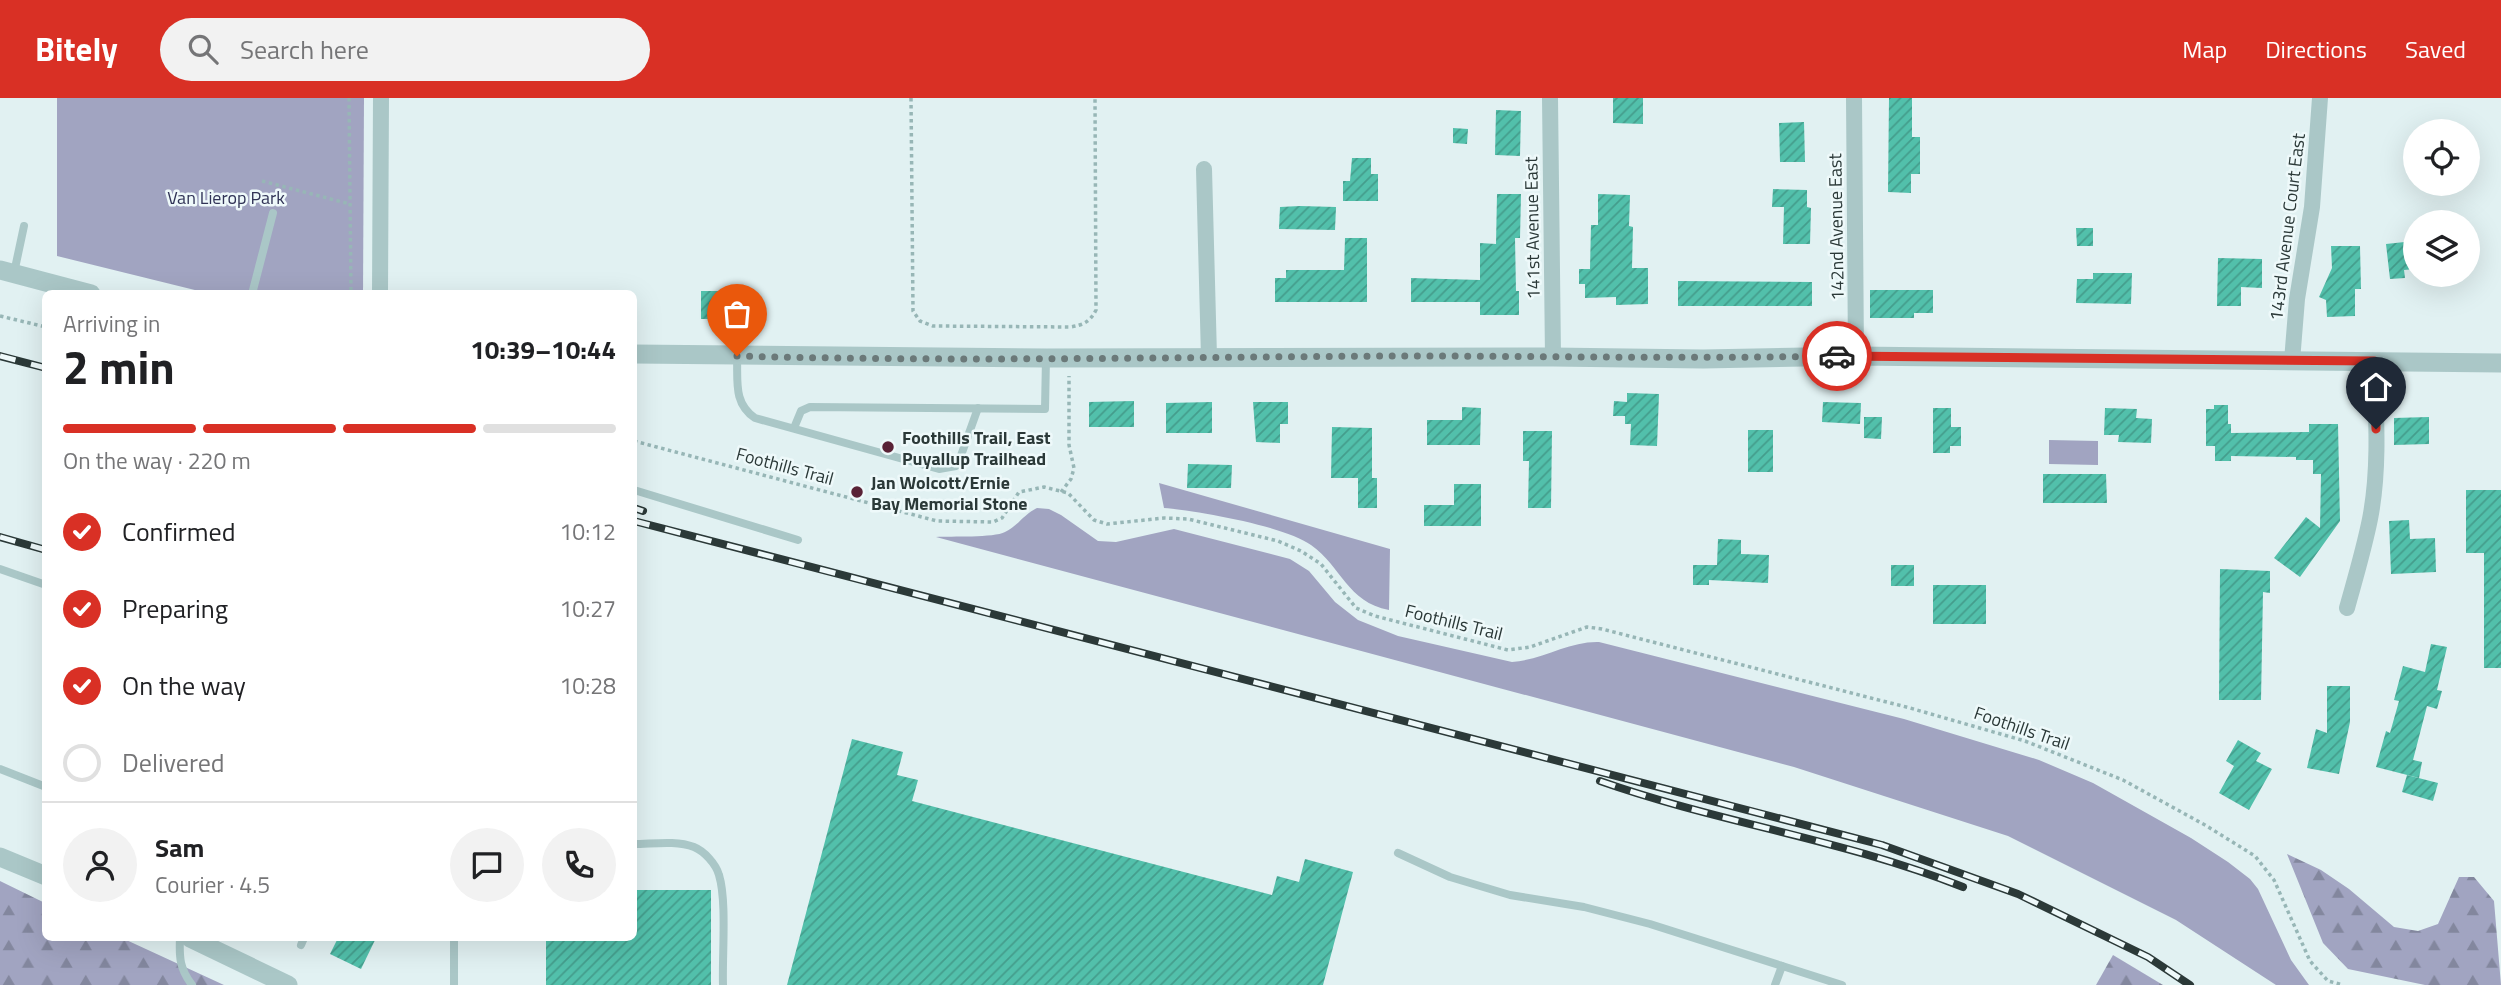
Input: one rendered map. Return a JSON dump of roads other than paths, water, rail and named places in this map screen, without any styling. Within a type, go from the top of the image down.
[{"type":"street","points":[[380,290],[381,98]]},
{"type":"street","name":"141st Avenue East","points":[[1550,98],[1553,356]]},
{"type":"street","name":"142nd Avenue East","points":[[1854,98],[1856,356]]},
{"type":"street","name":"143rd Avenue Court East","points":[[2292,361],[2297,299],[2312,207],[2320,98]]},
{"type":"street","points":[[1204,169],[1209,357]]},
{"type":"street","points":[[7,272],[76,290]]},
{"type":"street","points":[[637,354],[1046,358],[1553,356],[1703,359],[1856,356],[2501,363]]},
{"type":"street","points":[[2347,608],[2370,518],[2374,487],[2374,361]]},
{"type":"street","points":[[0,857],[42,874]]},
{"type":"street","points":[[196,941],[288,985]]},
{"type":"lane","points":[[253,290],[273,213]]},
{"type":"lane","points":[[7,272],[24,226]]},
{"type":"lane","points":[[737,356],[741,406],[755,418],[939,469],[956,466],[978,408]]},
{"type":"lane","points":[[794,428],[801,411],[810,407],[1045,409],[1046,358]]},
{"type":"lane","points":[[637,491],[799,540]]},
{"type":"lane","points":[[0,569],[42,584]]},
{"type":"lane","points":[[0,769],[42,785]]},
{"type":"lane","points":[[637,844],[696,847],[711,860],[718,872],[722,888],[723,985]]},
{"type":"lane","points":[[1398,853],[1450,877],[1510,895],[1584,907],[1650,924],[1842,985]]},
{"type":"lane","points":[[180,941],[181,965],[192,985]]},
{"type":"lane","points":[[454,941],[454,985]]},
{"type":"lane","points":[[1775,985],[1782,965]]},
{"type":"railway","points":[[0,356],[42,367]]},
{"type":"railway","points":[[637,509],[643,511]]},
{"type":"railway","points":[[637,522],[1882,845],[2018,894],[2148,957],[2190,985]]},
{"type":"railway","points":[[0,537],[42,549]]},
{"type":"railway","points":[[1600,781],[1690,809],[1874,857],[1963,887]]},
{"type":"place","name":"Foothills Trail, East Puyallup Trailhead","points":[[888,447]]},
{"type":"place","name":"Jan Wolcott/Ernie Bay Memorial Stone","points":[[857,492]]},
{"type":"park label","name":"Van Lierop Park","points":[[226,197]]}]
